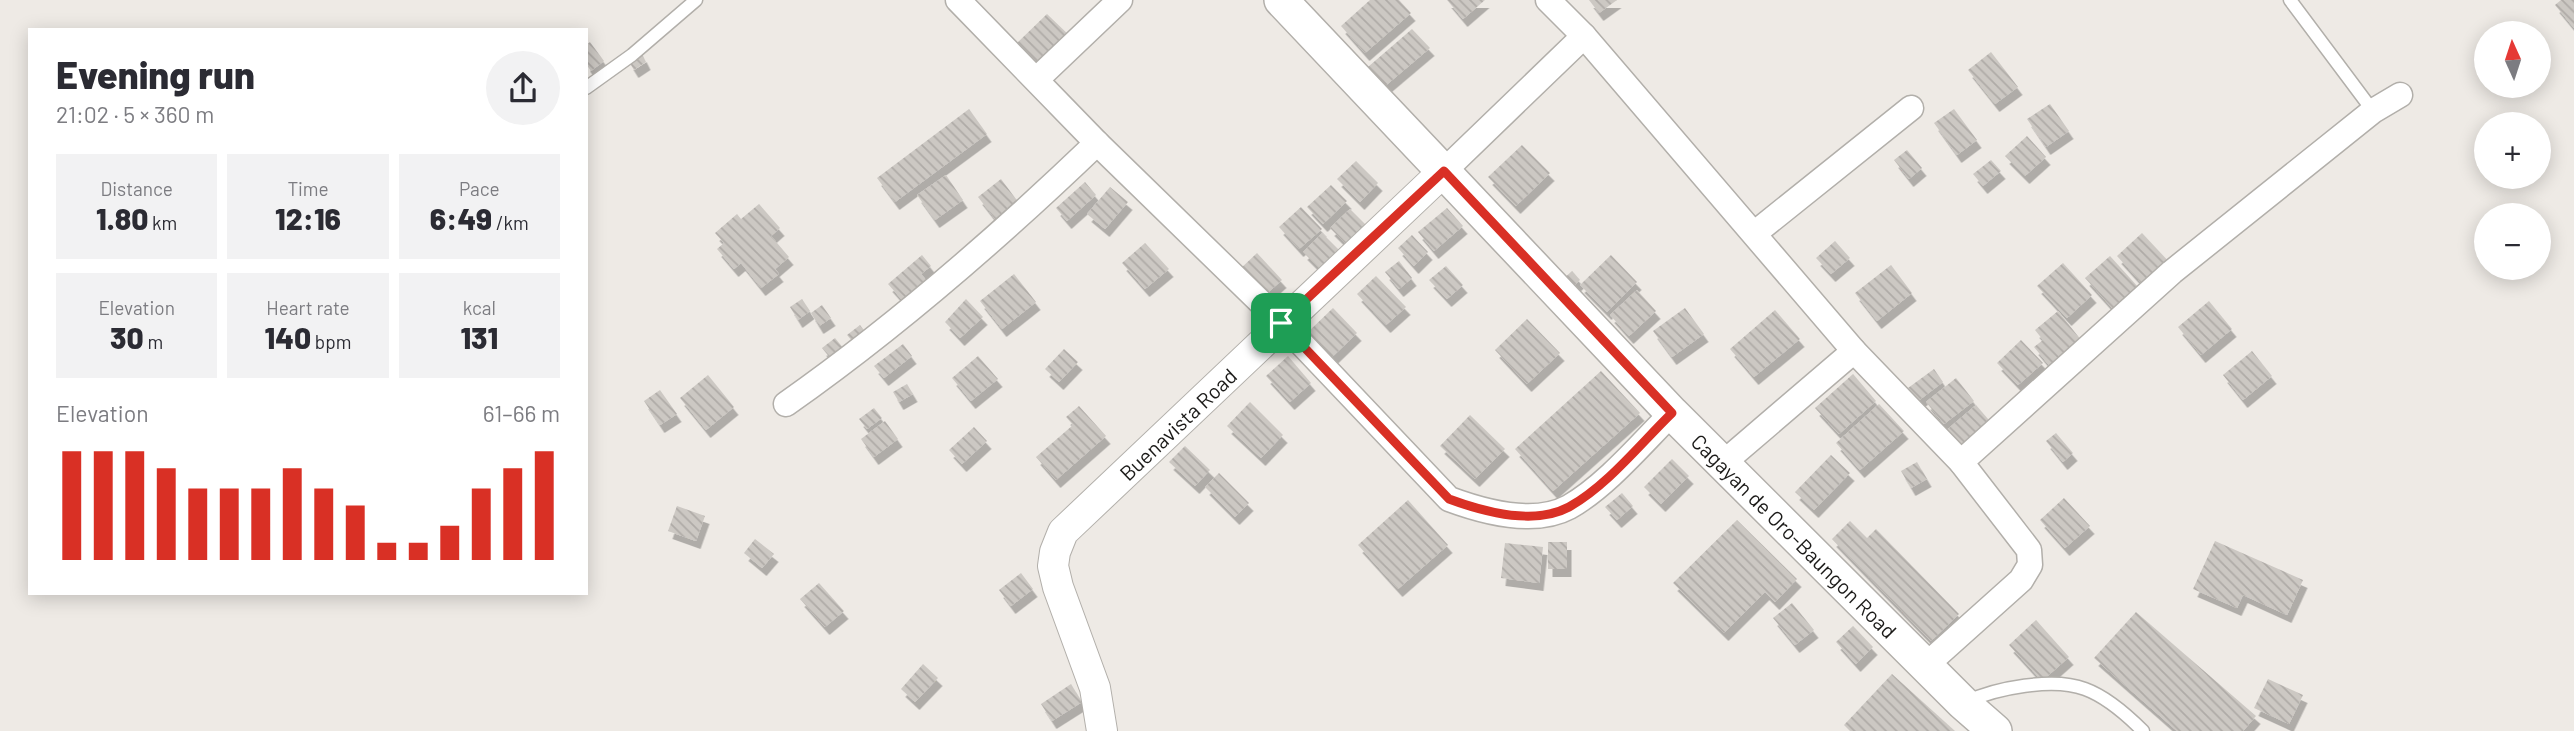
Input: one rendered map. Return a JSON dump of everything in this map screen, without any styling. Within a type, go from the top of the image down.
[{"type":"main road","name":"Cagayan de Oro-Baungon Road","points":[[1281,0],[1672,413],[1963,704],[1995,731]]},
{"type":"street","points":[[958,0],[1097,143],[1281,323],[1449,499],[1480,510],[1531,516],[1567,508],[1594,489],[1672,413]]},
{"type":"street","points":[[1037,79],[1120,0]]},
{"type":"street","points":[[1548,0],[1584,37],[1755,233],[1854,351],[1961,462],[2029,550],[2030,565],[2021,580],[1925,666]]},
{"type":"street","points":[[1444,171],[1584,37]]},
{"type":"street","points":[[1961,462],[2172,272],[2373,111],[2400,96]]},
{"type":"street","points":[[1755,233],[1911,108]]},
{"type":"street","points":[[786,404],[851,358],[1010,227],[1097,143]]},
{"type":"street","name":"Buenavista Road","points":[[1101,731],[1095,688],[1058,587],[1053,566],[1055,551],[1063,531],[1444,171]]},
{"type":"street","points":[[1722,464],[1854,351]]},
{"type":"lane","points":[[588,87],[632,55],[696,0]]},
{"type":"lane","points":[[2290,0],[2373,111]]},
{"type":"lane","points":[[1963,704],[1989,692],[2020,687],[2061,685],[2084,688],[2103,698],[2143,731]]},
{"type":"building","points":[[1370,0],[1399,0],[1411,13],[1365,53],[1341,26]]},
{"type":"building","points":[[1447,0],[1485,0],[1463,19]]},
{"type":"building","points":[[1589,0],[1617,0],[1599,13]]},
{"type":"building","points":[[2561,0],[2574,0],[2574,28],[2555,5]]},
{"type":"building","points":[[1047,14],[1072,38],[1042,68],[1017,43]]},
{"type":"building","points":[[1412,29],[1430,48],[1378,92],[1361,73]]},
{"type":"building","points":[[590,42],[604,61],[591,71],[588,67]]},
{"type":"building","points":[[1991,52],[2018,87],[1995,104],[1968,70]]},
{"type":"building","points":[[642,54],[646,62],[634,70],[629,62]]},
{"type":"building","points":[[2050,104],[2069,131],[2046,147],[2027,119]]},
{"type":"building","points":[[969,109],[987,134],[895,202],[877,178]]},
{"type":"building","points":[[1954,109],[1977,140],[1957,155],[1934,123]]},
{"type":"building","points":[[2027,136],[2046,157],[2025,176],[2005,156]]},
{"type":"building","points":[[1522,145],[1550,173],[1516,206],[1488,177]]},
{"type":"building","points":[[1907,150],[1922,168],[1909,179],[1894,160]]},
{"type":"building","points":[[1991,160],[2001,171],[1983,186],[1973,174]]},
{"type":"building","points":[[1356,161],[1378,183],[1360,202],[1337,179]]},
{"type":"building","points":[[946,175],[963,200],[935,220],[917,195]]},
{"type":"building","points":[[1001,179],[1022,207],[999,224],[978,197]]},
{"type":"building","points":[[1085,182],[1096,195],[1067,221],[1056,208]]},
{"type":"building","points":[[1331,185],[1347,201],[1323,224],[1307,207]]},
{"type":"building","points":[[1110,187],[1128,202],[1105,229],[1087,214]]},
{"type":"building","points":[[759,204],[780,228],[771,236],[789,257],[775,269],[779,274],[761,288],[741,263],[734,269],[717,249],[724,243],[715,233],[737,214],[741,219]]},
{"type":"building","points":[[1301,207],[1322,229],[1299,249],[1279,227]]},
{"type":"building","points":[[1447,208],[1463,226],[1434,251],[1418,232]]},
{"type":"building","points":[[1350,209],[1370,229],[1350,248],[1330,228]]},
{"type":"building","points":[[1322,233],[1346,257],[1327,276],[1303,252]]},
{"type":"building","points":[[2142,233],[2172,265],[2146,288],[2117,256]]},
{"type":"building","points":[[1412,235],[1428,252],[1414,266],[1398,248]]},
{"type":"building","points":[[1835,241],[1850,258],[1831,274],[1816,258]]},
{"type":"building","points":[[1145,243],[1169,269],[1145,289],[1122,263]]},
{"type":"building","points":[[1257,253],[1282,280],[1263,297],[1238,271]]},
{"type":"building","points":[[922,255],[931,266],[921,274],[926,280],[903,301],[888,284]]},
{"type":"building","points":[[1611,255],[1637,282],[1607,312],[1580,285]]},
{"type":"building","points":[[2110,256],[2139,288],[2114,310],[2085,278]]},
{"type":"building","points":[[1399,261],[1412,278],[1399,289],[1385,272]]},
{"type":"building","points":[[2063,263],[2092,295],[2067,318],[2037,286]]},
{"type":"building","points":[[1891,265],[1912,293],[1877,321],[1855,293]]},
{"type":"building","points":[[1446,266],[1463,285],[1447,299],[1429,280]]},
{"type":"building","points":[[1572,271],[1580,280],[1569,290],[1561,281]]},
{"type":"building","points":[[1014,274],[1036,302],[1002,329],[980,301]]},
{"type":"building","points":[[1376,276],[1406,307],[1386,325],[1357,294]]},
{"type":"building","points":[[1637,290],[1656,311],[1629,336],[1610,315]]},
{"type":"building","points":[[802,299],[810,311],[798,320],[790,307]]},
{"type":"building","points":[[966,299],[983,317],[960,338],[945,322]]},
{"type":"building","points":[[2209,301],[2232,329],[2201,355],[2178,327]]},
{"type":"building","points":[[822,305],[831,318],[819,326],[811,313]]},
{"type":"building","points":[[1333,308],[1357,333],[1331,358],[1307,333]]},
{"type":"building","points":[[1685,308],[1704,334],[1672,357],[1653,331]]},
{"type":"building","points":[[1775,310],[1800,339],[1754,377],[1730,349]]},
{"type":"building","points":[[2058,311],[2085,345],[2053,370],[2034,347],[2043,340],[2035,330]]},
{"type":"building","points":[[1527,319],[1560,353],[1527,384],[1495,350]]},
{"type":"building","points":[[860,325],[866,333],[853,342],[847,335]]},
{"type":"building","points":[[835,338],[844,349],[831,359],[822,348]]},
{"type":"building","points":[[2021,340],[2043,363],[2018,385],[1997,363]]},
{"type":"building","points":[[903,344],[912,356],[884,378],[874,366]]},
{"type":"building","points":[[1064,349],[1078,362],[1059,382],[1045,369]]},
{"type":"building","points":[[2252,351],[2272,376],[2243,400],[2223,375]]},
{"type":"building","points":[[978,356],[998,379],[971,401],[952,378]]},
{"type":"building","points":[[1288,356],[1311,383],[1290,402],[1266,376]]},
{"type":"building","points":[[1934,369],[1943,382],[1918,401],[1908,388]]},
{"type":"building","points":[[1601,371],[1640,413],[1553,491],[1515,449]]},
{"type":"building","points":[[1853,374],[1876,401],[1839,434],[1815,408]]},
{"type":"building","points":[[708,375],[734,407],[706,430],[680,398]]},
{"type":"building","points":[[1956,378],[1974,401],[1944,424],[1926,402]]},
{"type":"building","points":[[907,384],[913,394],[899,402],[893,392]]},
{"type":"building","points":[[660,390],[677,414],[660,425],[644,401]]},
{"type":"building","points":[[1250,402],[1283,435],[1261,458],[1227,426]]},
{"type":"building","points":[[1879,404],[1904,431],[1860,470],[1836,443]]},
{"type":"building","points":[[1976,405],[1994,426],[1959,455],[1942,434]]},
{"type":"building","points":[[1079,406],[1106,436],[1056,480],[1036,457],[1073,425],[1066,417]]},
{"type":"building","points":[[874,408],[882,418],[867,429],[859,419]]},
{"type":"building","points":[[1470,415],[1505,449],[1475,479],[1440,446]]},
{"type":"building","points":[[885,421],[898,439],[874,457],[861,439]]},
{"type":"building","points":[[974,427],[987,441],[962,464],[949,450]]},
{"type":"building","points":[[2056,433],[2073,453],[2063,462],[2046,441]]},
{"type":"building","points":[[1185,446],[1210,470],[1195,486],[1169,462]]},
{"type":"building","points":[[1831,455],[1850,473],[1814,510],[1795,492]]},
{"type":"building","points":[[1672,459],[1689,476],[1661,504],[1644,487]]},
{"type":"building","points":[[1917,462],[1927,479],[1911,488],[1901,471]]},
{"type":"building","points":[[1219,473],[1249,503],[1235,517],[1205,487]]},
{"type":"building","points":[[1622,493],[1633,506],[1617,520],[1605,507]]},
{"type":"building","points":[[2064,498],[2090,526],[2065,548],[2040,520]]},
{"type":"building","points":[[1408,500],[1448,545],[1398,589],[1358,545]]},
{"type":"building","points":[[677,506],[705,516],[696,541],[668,531]]},
{"type":"building","points":[[1737,520],[1797,579],[1775,602],[1765,592],[1724,633],[1673,583]]},
{"type":"building","points":[[1850,521],[1867,538],[1876,529],[1959,614],[1931,641],[1832,539]]},
{"type":"building","points":[[755,539],[774,554],[762,568],[744,553]]},
{"type":"building","points":[[2215,541],[2303,580],[2287,615],[2243,595],[2237,608],[2193,589]]},
{"type":"building","points":[[1548,542],[1567,542],[1567,569],[1548,569]]},
{"type":"building","points":[[1505,543],[1543,547],[1539,583],[1501,578]]},
{"type":"building","points":[[1021,573],[1033,589],[1011,606],[999,590]]},
{"type":"building","points":[[819,583],[844,611],[825,627],[800,599]]},
{"type":"building","points":[[1792,603],[1814,630],[1795,645],[1773,618]]},
{"type":"building","points":[[2136,612],[2256,716],[2243,731],[2177,731],[2094,658]]},
{"type":"building","points":[[2036,620],[2069,657],[2042,681],[2009,645]]},
{"type":"building","points":[[1853,626],[1873,647],[1856,664],[1836,642]]},
{"type":"building","points":[[923,664],[938,678],[915,702],[901,689]]},
{"type":"building","points":[[1892,674],[1955,731],[1850,731],[1844,725]]},
{"type":"building","points":[[2268,679],[2303,695],[2289,724],[2254,708]]},
{"type":"building","points":[[1071,684],[1082,702],[1052,721],[1041,704]]},
{"type":"route","points":[[1444,171],[1672,413],[1594,489],[1567,508],[1531,516],[1480,510],[1449,499],[1281,323],[1444,171]]}]
